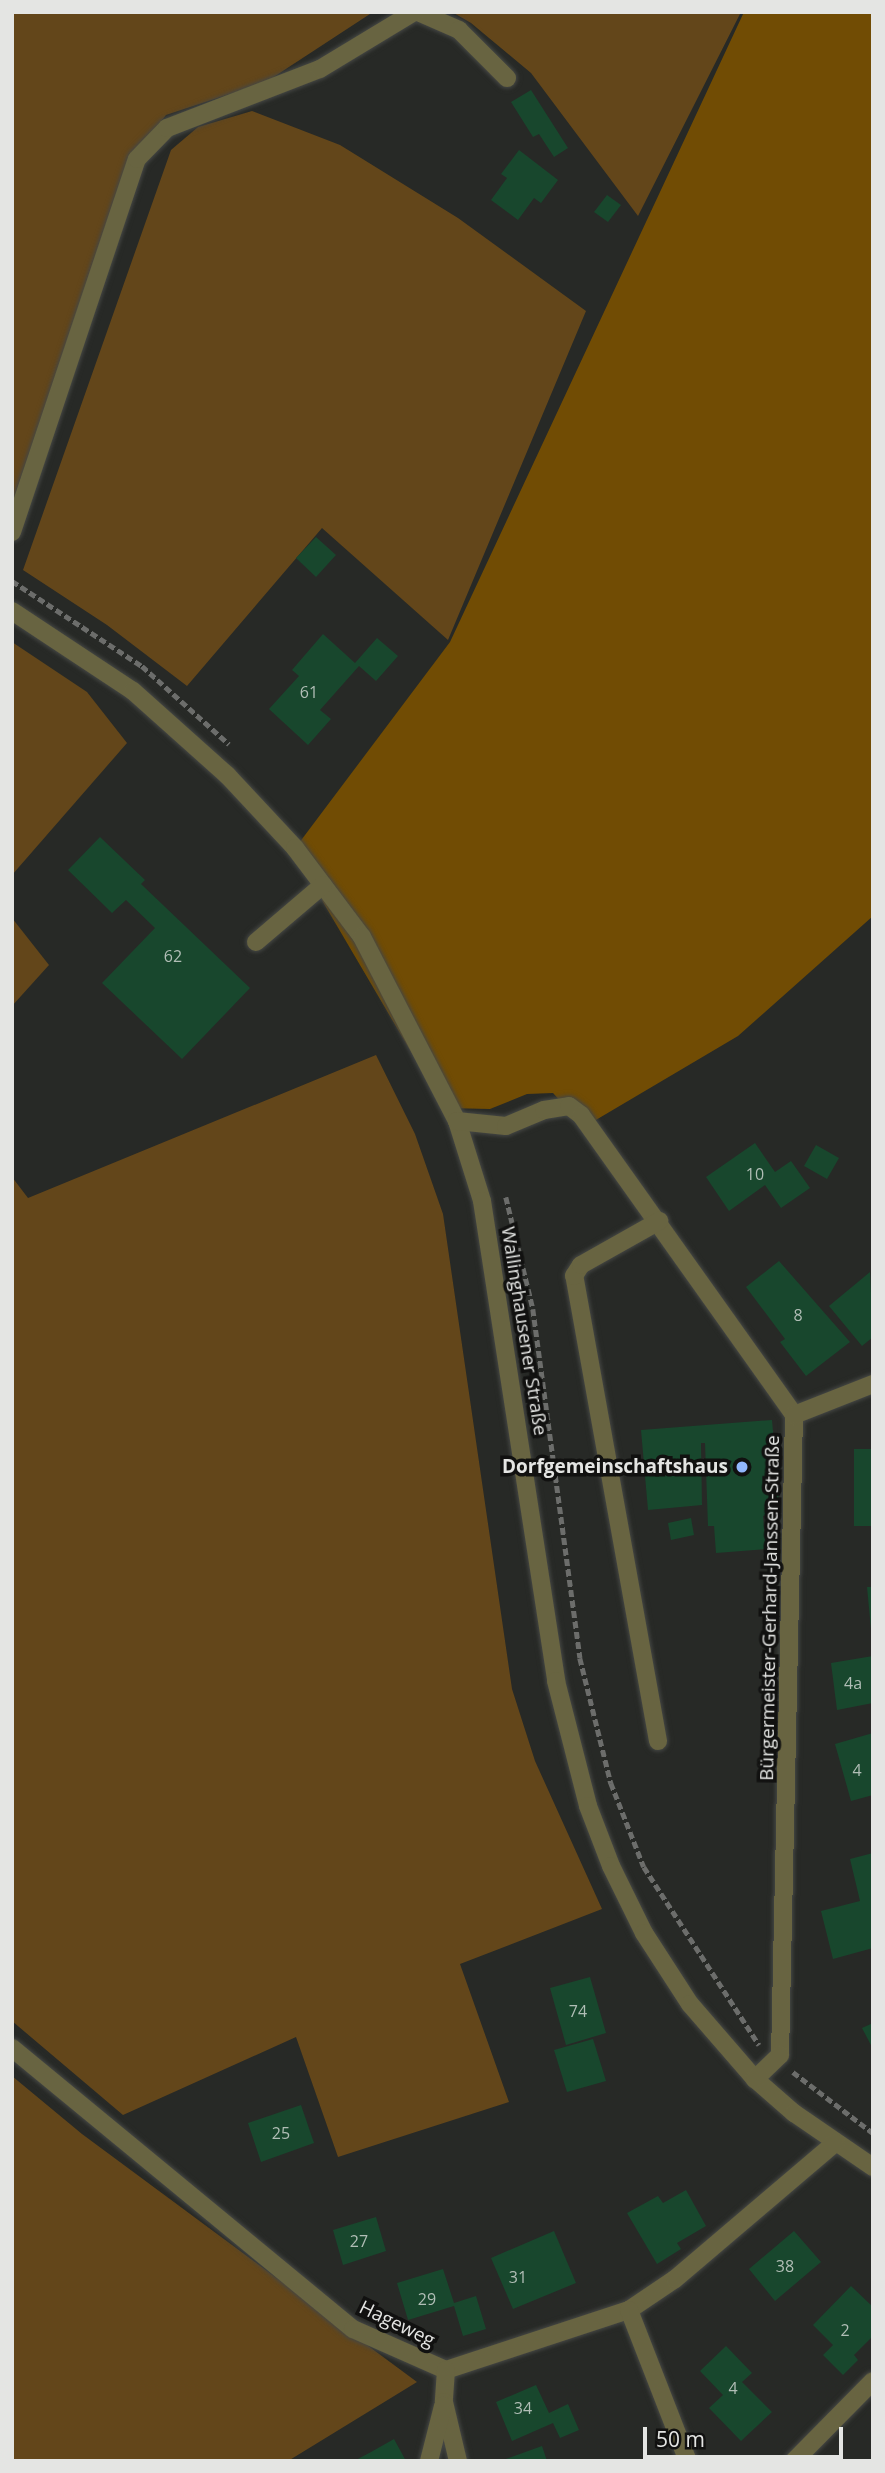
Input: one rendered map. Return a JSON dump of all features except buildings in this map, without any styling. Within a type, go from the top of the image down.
[{"type":"street","points":[[12,532],[136,159],[167,128],[320,69],[416,12],[459,30],[507,78]]},
{"type":"street","name":"Wallinghausener Straße","points":[[12,611],[133,691],[227,775],[323,885],[362,937],[457,1121],[482,1201],[556,1681],[589,1806],[644,1933],[690,2004],[755,2079],[835,2143],[873,2167]]},
{"type":"street","points":[[256,942],[323,885]]},
{"type":"street","name":"Bürgermeister-Gerhard-Janssen-Straße","points":[[457,1121],[506,1126],[544,1110],[569,1107],[581,1115],[659,1221],[794,1415],[780,2055],[755,2079]]},
{"type":"street","points":[[658,1741],[574,1276],[581,1265],[659,1221]]},
{"type":"street","points":[[794,1415],[873,1384]]},
{"type":"street","name":"Hageweg","points":[[12,2048],[353,2329],[446,2370],[629,2309],[675,2279],[835,2143]]},
{"type":"street","points":[[629,2309],[688,2461]]},
{"type":"street","points":[[429,2461],[444,2402],[446,2370]]},
{"type":"street","points":[[794,2461],[873,2381]]},
{"type":"street","points":[[444,2402],[458,2461]]},
{"type":"shaded area","points":[[12,12],[373,12],[266,82],[166,115],[127,164],[12,503]]},
{"type":"shaded area","points":[[452,12],[741,12],[638,216],[531,73],[471,23]]},
{"type":"shaded area","points":[[744,12],[873,12],[873,916],[738,1036],[584,1127],[553,1093],[527,1094],[490,1109],[444,1108],[293,851],[450,642]]},
{"type":"shaded area","points":[[252,111],[340,145],[458,218],[586,311],[448,640],[322,528],[187,686],[107,625],[23,570],[171,150],[198,127]]},
{"type":"shaded area","points":[[12,642],[87,692],[127,743],[12,875]]},
{"type":"shaded area","points":[[12,918],[49,965],[12,1006]]},
{"type":"shaded area","points":[[376,1055],[415,1134],[443,1214],[512,1689],[535,1761],[602,1909],[460,1964],[509,2102],[338,2157],[296,2037],[123,2115],[12,2021],[12,1177],[28,1198]]},
{"type":"shaded area","points":[[12,2076],[82,2134],[417,2382],[288,2461],[12,2461]]},
{"type":"place","name":"Dorfgemeinschaftshaus","points":[[742,1467]]}]
